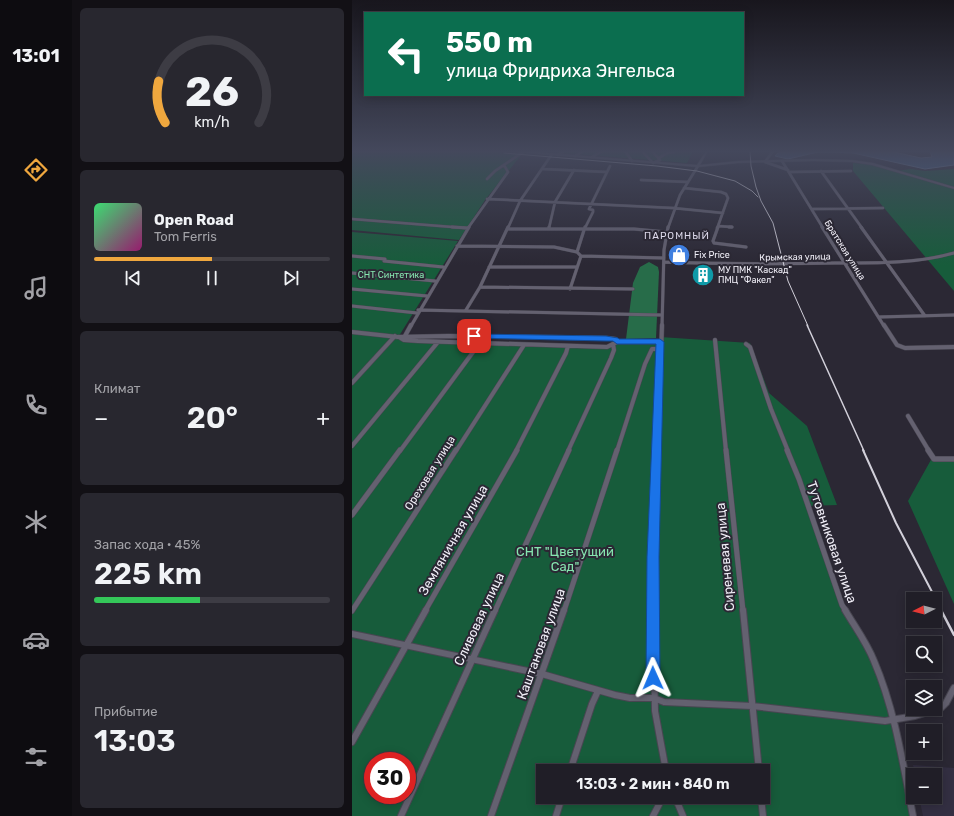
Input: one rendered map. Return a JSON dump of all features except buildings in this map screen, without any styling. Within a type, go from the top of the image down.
[{"type":"street","points":[[405,336],[443,267],[495,189]]},
{"type":"street","points":[[466,310],[480,287],[520,201],[529,189]]},
{"type":"street","points":[[549,229],[555,202],[563,189]]},
{"type":"street","points":[[577,252],[584,229],[593,212],[593,210],[589,209],[590,204],[598,189]]},
{"type":"street","points":[[665,764],[654,698],[652,628],[661,350],[660,342],[666,232],[673,208],[683,189]]},
{"type":"street","points":[[693,189],[724,193],[728,198],[713,241],[714,243],[746,247]]},
{"type":"street","name":"Братская улица","points":[[799,189],[844,263],[897,345],[905,348],[954,347]]},
{"type":"street","points":[[834,189],[925,316]]},
{"type":"street","points":[[487,199],[673,208],[723,213]]},
{"type":"street","points":[[812,210],[882,208]]},
{"type":"street","points":[[352,219],[468,228]]},
{"type":"street","points":[[718,226],[732,227]]},
{"type":"street","points":[[507,229],[634,229],[666,232]]},
{"type":"street","points":[[456,246],[554,247],[577,252],[581,256],[570,289]]},
{"type":"street","name":"Крымская улица","points":[[581,256],[751,264],[926,260],[954,253]]},
{"type":"street","points":[[352,256],[443,267]]},
{"type":"street","points":[[489,267],[576,268]]},
{"type":"street","points":[[352,273],[435,281]]},
{"type":"street","points":[[480,287],[633,290]]},
{"type":"street","points":[[352,288],[427,296]]},
{"type":"street","points":[[352,306],[418,312],[466,310],[661,315]]},
{"type":"street","points":[[879,317],[954,315]]},
{"type":"street","points":[[353,333],[395,336],[606,338],[615,339],[615,343]]},
{"type":"street","points":[[395,336],[409,340],[438,342],[608,347],[615,343],[660,342]]},
{"type":"street","points":[[352,383],[395,336]]},
{"type":"street","name":"Сиреневая улица","points":[[715,340],[757,764]]},
{"type":"street","points":[[352,446],[438,342]]},
{"type":"street","name":"Сливовая улица","points":[[401,816],[611,358],[615,343]]},
{"type":"street","points":[[352,515],[478,344]]},
{"type":"street","name":"Тутовниковая улица","points":[[746,344],[750,347],[771,409],[799,479],[842,605],[874,660],[894,720],[913,816]]},
{"type":"street","name":"Ореховая улица","points":[[352,611],[524,345]]},
{"type":"street","name":"Земляничная улица","points":[[352,742],[513,457],[563,360],[568,346]]},
{"type":"street","name":"Каштановая улица","points":[[491,816],[578,572],[645,364],[652,349],[661,350]]},
{"type":"street","points":[[908,416],[934,459],[954,459]]},
{"type":"street","points":[[352,634],[542,674],[598,691],[630,698],[654,698],[664,702],[752,706],[823,713],[873,720],[894,720],[934,712],[946,703],[954,688]]},
{"type":"street","points":[[572,764],[592,704],[598,691]]},
{"type":"street","points":[[556,816],[560,804]]},
{"type":"street","points":[[653,816],[659,804]]},
{"type":"street","points":[[678,804],[683,816]]},
{"type":"street","points":[[762,804],[763,816]]},
{"type":"shaded area","points":[[913,765],[954,768],[954,816],[923,816],[920,804],[942,804],[942,768],[914,768]]},
{"type":"green space","points":[[352,189],[494,189],[459,240],[352,230],[352,221],[355,219],[352,218]]},
{"type":"green space","points":[[868,189],[954,189],[954,291]]},
{"type":"green space","name":"СНТ Синтетика","points":[[352,232],[458,241],[399,336],[352,330]]},
{"type":"green space","points":[[649,262],[658,267],[659,272],[656,338],[626,339],[633,283],[640,267]]},
{"type":"green space","name":"СНТ \"Цветущий Сад\"","points":[[352,333],[436,342],[612,348],[615,342],[659,343],[660,337],[750,343],[769,393],[807,426],[837,505],[808,506],[843,603],[873,650],[897,722],[906,769],[906,804],[913,804],[915,816],[352,816]]},
{"type":"green space","points":[[954,457],[954,604],[908,501],[932,458]]},
{"type":"railway","points":[[749,189],[758,197]]},
{"type":"railway","points":[[757,189],[761,201],[773,223],[788,281],[808,326]]},
{"type":"railway","points":[[807,325],[864,451]]},
{"type":"railway","points":[[863,450],[896,523],[932,592]]},
{"type":"railway","points":[[942,612],[954,635]]},
{"type":"place","name":"Fix Price","points":[[679,255]]},
{"type":"place","name":"МУ ПМК \"Каскад\" ПМЦ \"Факел\"","points":[[703,275]]},
{"type":"district","name":"ПАРОМНЫЙ","points":[[677,236]]},
{"type":"route","points":[[474,336],[606,338],[615,339],[617,342],[660,342],[661,353],[653,557],[653,678]]}]
